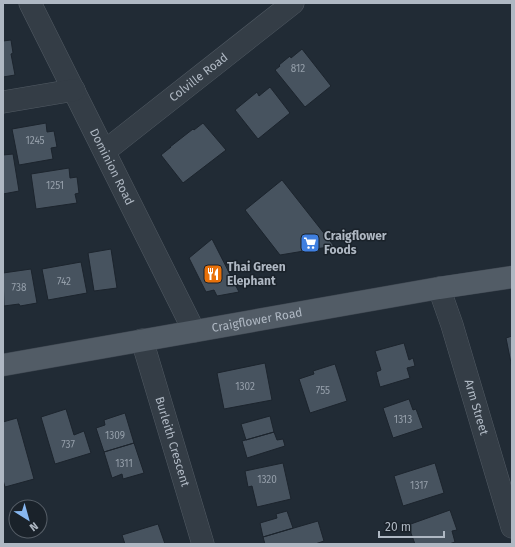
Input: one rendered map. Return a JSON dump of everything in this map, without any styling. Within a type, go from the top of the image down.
[{"type":"main road","name":"Craigflower Road","points":[[3,365],[439,288],[512,277]]},
{"type":"street","name":"Dominion Road","points":[[30,3],[194,331]]},
{"type":"street","name":"Colville Road","points":[[105,151],[293,3]]},
{"type":"street","points":[[3,102],[74,90]]},
{"type":"street","name":"Arm Street","points":[[439,288],[452,324],[512,527]]},
{"type":"street","name":"Burleith Crescent","points":[[142,340],[203,544]]},
{"type":"building","points":[[11,40],[13,53],[11,54],[15,75],[3,77],[3,41]]},
{"type":"building","points":[[302,49],[331,86],[305,107],[275,70],[290,56],[291,58]]},
{"type":"building","points":[[270,87],[290,113],[258,139],[235,110],[257,92],[259,96]]},
{"type":"building","points":[[46,123],[47,132],[54,131],[57,147],[51,148],[53,159],[19,165],[12,129]]},
{"type":"building","points":[[203,123],[226,150],[183,183],[161,155],[193,129],[194,130]]},
{"type":"building","points":[[13,154],[19,191],[3,194],[3,155]]},
{"type":"building","points":[[69,168],[70,178],[77,177],[79,193],[75,194],[77,203],[36,209],[31,174]]},
{"type":"building","points":[[282,180],[334,246],[280,255],[245,210]]},
{"type":"building","name":"Thai Green Elephant","points":[[212,239],[239,292],[217,296],[214,290],[206,292],[189,258]]},
{"type":"building","points":[[111,249],[117,288],[94,291],[88,253]]},
{"type":"building","points":[[81,262],[87,293],[48,300],[42,269]]},
{"type":"building","points":[[31,269],[37,303],[20,306],[19,304],[4,306],[3,273]]},
{"type":"building","points":[[512,336],[512,368],[506,338]]},
{"type":"building","points":[[404,343],[409,360],[413,358],[415,366],[407,368],[410,378],[380,387],[376,372],[381,370],[375,351]]},
{"type":"building","points":[[265,363],[272,400],[224,409],[217,373]]},
{"type":"building","points":[[335,364],[347,401],[310,413],[299,379],[314,374],[313,371]]},
{"type":"building","points":[[409,399],[413,410],[416,409],[423,428],[393,438],[383,408]]},
{"type":"building","points":[[66,409],[74,435],[84,431],[91,453],[55,464],[41,417]]},
{"type":"building","points":[[125,413],[134,443],[104,452],[96,428],[105,425],[104,420]]},
{"type":"building","points":[[270,416],[274,432],[246,440],[241,424]]},
{"type":"building","points":[[17,418],[34,479],[5,487],[3,480],[3,422]]},
{"type":"building","points":[[274,432],[277,440],[283,439],[285,446],[247,458],[242,441]]},
{"type":"building","points":[[134,443],[144,473],[123,479],[122,474],[112,478],[104,452]]},
{"type":"building","points":[[283,463],[291,499],[257,507],[252,486],[248,487],[245,471]]},
{"type":"building","points":[[435,463],[444,493],[403,506],[394,476]]},
{"type":"building","points":[[450,510],[457,530],[452,531],[455,542],[449,544],[415,544],[408,525]]},
{"type":"building","points":[[287,511],[293,528],[263,537],[260,523],[277,518],[276,514]]},
{"type":"building","points":[[318,521],[324,541],[315,544],[265,544],[263,537]]},
{"type":"building","points":[[158,524],[165,544],[125,544],[122,535]]},
{"type":"place","name":"Craigflower Foods","points":[[310,243]]},
{"type":"place","name":"Thai Green Elephant","points":[[213,274]]}]
